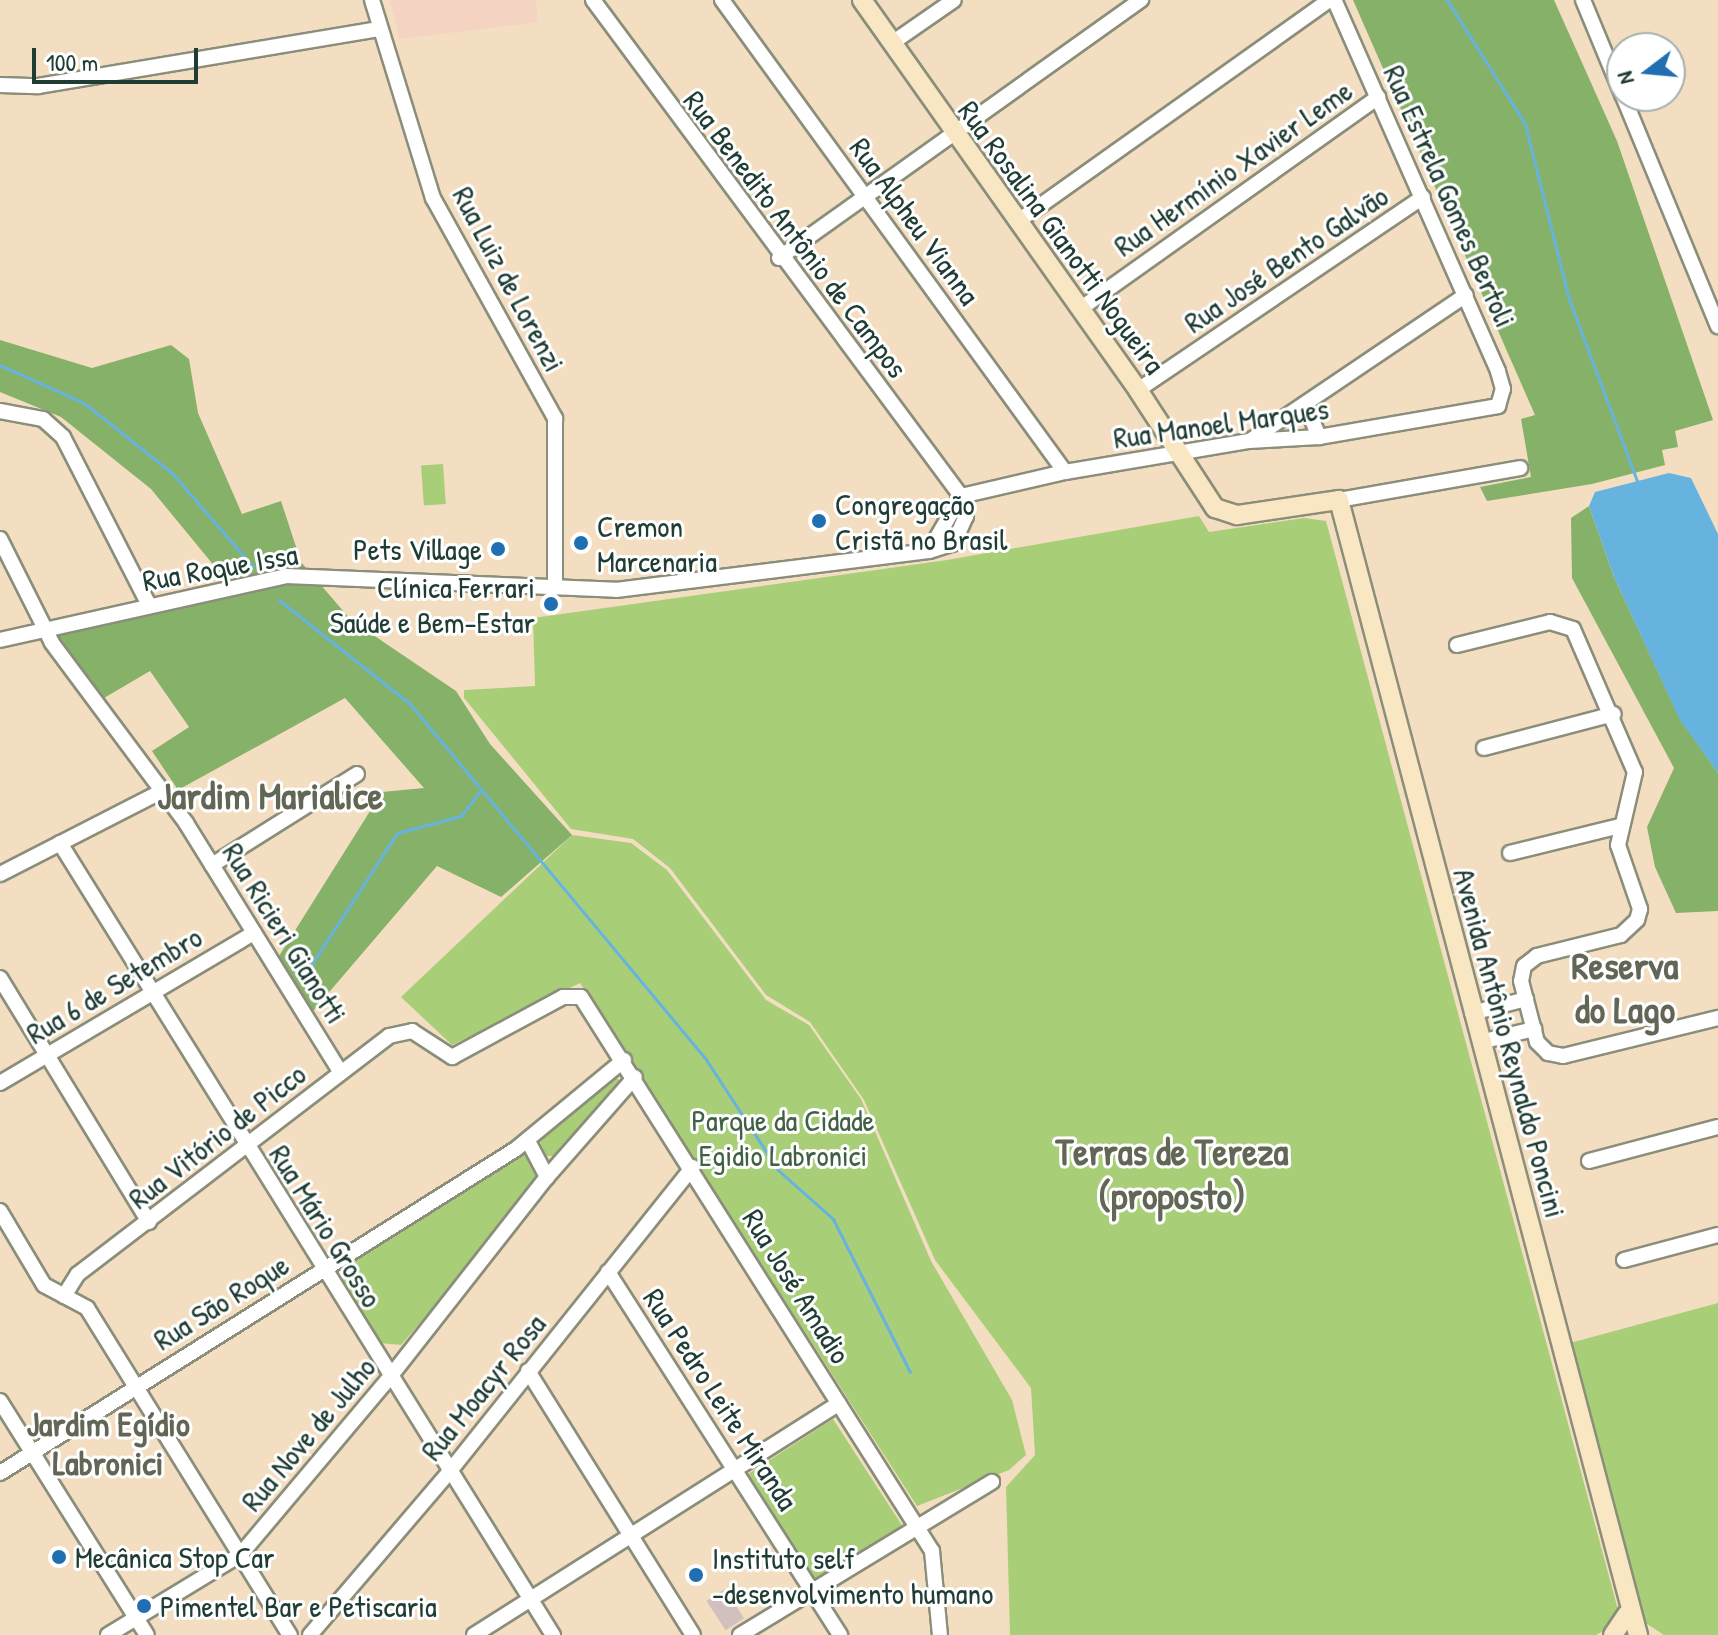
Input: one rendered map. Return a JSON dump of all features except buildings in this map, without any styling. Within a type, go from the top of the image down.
[{"type":"street","name":"Rua Luiz de Lorenzi","points":[[372,0],[433,198],[555,418],[555,587]]},
{"type":"street","name":"Rua Benedito Antônio de Campos","points":[[593,0],[779,258],[961,496]]},
{"type":"street","name":"Rua Alpheu Vianna","points":[[722,0],[1065,472]]},
{"type":"street","name":"Rua Rosalina Gianotti Nogueira","points":[[862,0],[953,134],[1138,390],[1215,508],[1237,515],[1339,500]]},
{"type":"street","points":[[892,43],[954,0]]},
{"type":"street","points":[[779,258],[1141,0]]},
{"type":"street","points":[[1017,222],[1331,0]]},
{"type":"street","name":"Rua Estrela Gomes Bertoli","points":[[1331,0],[1423,197],[1503,389],[1503,399],[1490,410]]},
{"type":"street","points":[[1583,0],[1606,56]]},
{"type":"street","points":[[0,85],[38,86],[380,29]]},
{"type":"street","name":"Rua Hermínio Xavier Leme","points":[[1080,309],[1378,97]]},
{"type":"street","points":[[1629,112],[1718,326]]},
{"type":"street","name":"Rua José Bento Galvão","points":[[1138,390],[1423,197]]},
{"type":"street","points":[[1249,441],[1306,406],[1466,295]]},
{"type":"street","points":[[1306,406],[1319,437]]},
{"type":"street","name":"Rua Manoel Marques","points":[[961,496],[1065,472],[1249,441],[1319,437],[1490,410]]},
{"type":"street","points":[[0,411],[30,414],[51,424],[63,437],[149,605]]},
{"type":"street","points":[[1339,500],[1520,468]]},
{"type":"street","name":"Rua Roque Issa","points":[[0,640],[286,576],[644,588],[929,551],[961,496]]},
{"type":"street","name":"Avenida Antônio Reynaldo Poncini","points":[[1339,500],[1635,1624]]},
{"type":"street","name":"Rua Ricieri Gianotti","points":[[0,539],[44,628],[164,790],[341,1073]]},
{"type":"street","points":[[1457,645],[1563,622],[1583,643],[1635,772],[1618,845],[1640,909],[1637,920],[1621,935],[1537,956],[1524,966],[1521,981],[1534,1029],[1548,1053],[1563,1056],[1718,1018]]},
{"type":"street","points":[[1484,748],[1614,714]]},
{"type":"street","points":[[212,865],[357,774]]},
{"type":"street","points":[[0,874],[164,790]]},
{"type":"street","points":[[1510,853],[1620,826]]},
{"type":"street","name":"Rua Mário Grosso","points":[[60,843],[245,1147],[553,1635]]},
{"type":"street","name":"Rua 6 de Setembro","points":[[0,1083],[254,933]]},
{"type":"street","points":[[0,978],[149,1222]]},
{"type":"street","name":"Rua José Amadio","points":[[412,1031],[446,1056],[460,1054],[563,997],[576,996],[592,1008],[936,1560],[940,1635]]},
{"type":"street","points":[[1472,1013],[1526,999]]},
{"type":"street","points":[[1480,1042],[1534,1029]]},
{"type":"street","name":"Rua Vitório de Picco","points":[[64,1296],[78,1274],[389,1036],[412,1031]]},
{"type":"street","name":"Rua São Roque","points":[[0,1473],[528,1141],[624,1060]]},
{"type":"street","name":"Rua Nove de Julho","points":[[108,1635],[241,1554],[390,1377],[547,1177],[635,1077]]},
{"type":"street","points":[[1589,1161],[1718,1127]]},
{"type":"street","points":[[528,1141],[547,1177]]},
{"type":"street","name":"Rua Moacyr Rosa","points":[[310,1635],[450,1471],[693,1167]]},
{"type":"street","points":[[0,1211],[44,1285],[87,1308],[290,1635]]},
{"type":"street","points":[[1624,1260],[1718,1235]]},
{"type":"street","name":"Rua Pedro Leite Miranda","points":[[608,1272],[840,1635]]},
{"type":"street","points":[[528,1371],[693,1635]]},
{"type":"street","points":[[0,1401],[147,1635]]},
{"type":"street","points":[[474,1635],[839,1403]]},
{"type":"street","points":[[740,1635],[992,1482]]},
{"type":"street","points":[[1613,1635],[1635,1624]]},
{"type":"shaded area","points":[[390,0],[536,0],[538,22],[399,39]]},
{"type":"shaded area","points":[[725,1589],[744,1618],[726,1630],[707,1601]]},
{"type":"green space","points":[[1353,0],[1554,0],[1617,141],[1713,420],[1675,431],[1678,447],[1662,450],[1665,465],[1592,484],[1487,501],[1480,487],[1531,477],[1521,419],[1535,415]]},
{"type":"green space","points":[[0,340],[92,368],[171,345],[189,359],[198,413],[242,514],[281,501],[301,562],[351,620],[456,691],[490,744],[572,835],[501,897],[437,866],[313,1011],[279,956],[382,792],[424,788],[345,698],[178,790],[152,751],[189,727],[150,671],[104,698],[54,633],[216,599],[225,579],[151,489],[61,417],[0,392]]},
{"type":"green space","points":[[443,464],[446,504],[424,505],[421,466]]},
{"type":"green space","points":[[1589,506],[1614,577],[1680,719],[1718,773],[1718,911],[1676,913],[1655,867],[1647,827],[1674,768],[1572,578],[1571,518]]},
{"type":"green space","points":[[1199,516],[1209,532],[1304,518],[1326,521],[1618,1610],[1609,1628],[1596,1635],[1010,1635],[1006,1487],[1035,1455],[1031,1388],[935,1260],[864,1100],[810,1022],[766,995],[670,868],[633,839],[571,829],[464,698],[464,690],[535,686],[533,618],[947,560]]},
{"type":"green space","name":"Parque da Cidade Egidio Labronici","points":[[572,835],[631,843],[667,870],[766,1000],[809,1025],[861,1099],[931,1261],[1012,1400],[1026,1455],[1009,1470],[917,1506],[580,983],[452,1045],[401,997]]},
{"type":"green space","points":[[616,1078],[625,1083],[558,1156],[546,1156],[540,1142],[546,1134]]},
{"type":"green space","points":[[528,1150],[540,1177],[501,1229],[401,1345],[380,1343],[341,1285],[344,1266],[432,1203]]},
{"type":"green space","points":[[1718,1303],[1718,1635],[1664,1635],[1644,1622],[1570,1343]]},
{"type":"green space","points":[[833,1419],[903,1526],[817,1582],[747,1475]]},
{"type":"water","points":[[1669,473],[1691,478],[1718,534],[1718,773],[1680,720],[1614,577],[1589,506],[1595,492]]},
{"type":"waterway","points":[[1447,0],[1525,124],[1569,299],[1638,484]]},
{"type":"waterway","points":[[0,365],[84,403],[172,473],[253,567]]},
{"type":"waterway","points":[[279,600],[410,704],[707,1061],[778,1170],[833,1219],[910,1372]]},
{"type":"waterway","points":[[311,965],[397,833],[461,816],[479,792]]},
{"type":"place","name":"Congregação Cristã no Brasil","points":[[819,521]]},
{"type":"place","name":"Cremon Marcenaria","points":[[581,543]]},
{"type":"place","name":"Pets Village","points":[[498,549]]},
{"type":"place","name":"Clínica Ferrari Saúde e Bem-Estar","points":[[551,604]]},
{"type":"place","name":"Mecânica Stop Car","points":[[59,1557]]},
{"type":"place","name":"Instituto self -desenvolvimento humano","points":[[696,1575]]},
{"type":"place","name":"Pimentel Bar e Petiscaria","points":[[144,1606]]},
{"type":"district","name":"Jardim Marialice","points":[[270,796]]},
{"type":"district","name":"Reserva do Lago","points":[[1625,988]]},
{"type":"district","name":"Terras de Tereza (proposto)","points":[[1172,1174]]},
{"type":"district","name":"Jardim Egídio Labronici","points":[[108,1444]]}]
